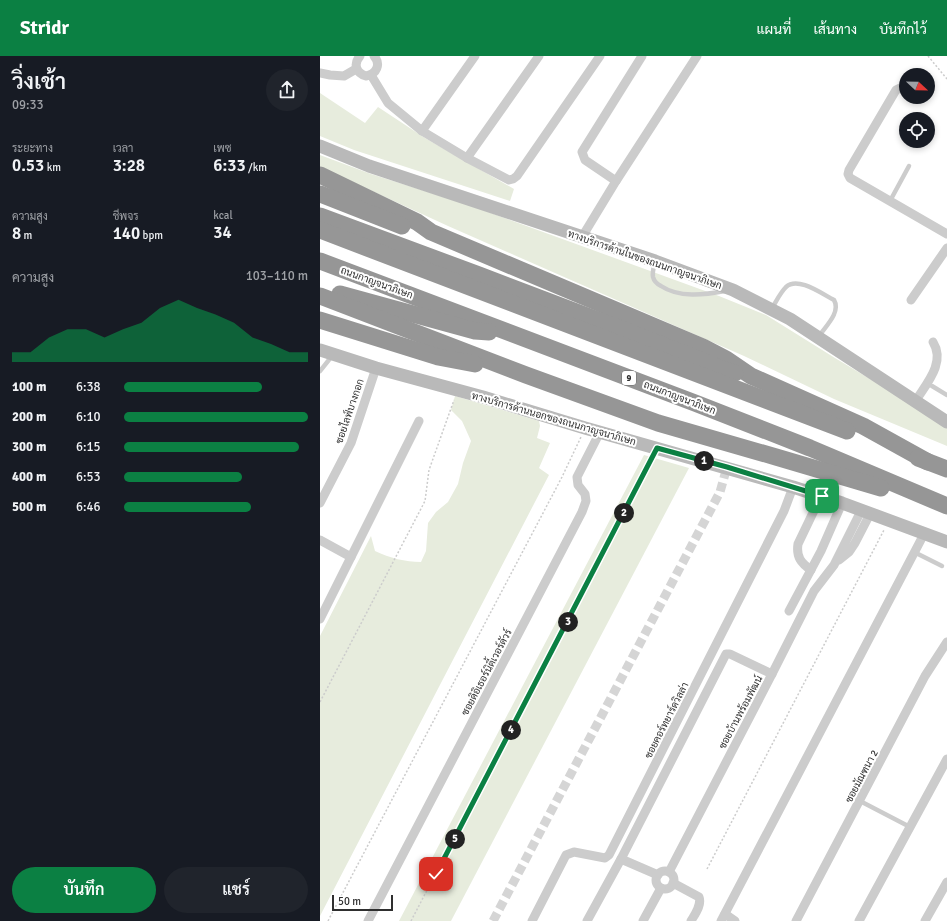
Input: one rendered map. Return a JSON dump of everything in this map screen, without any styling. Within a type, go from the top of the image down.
[{"type":"highway","points":[[320,175],[417,222],[431,232],[703,347],[726,359],[751,376]]},
{"type":"highway","points":[[320,194],[409,229],[431,232]]},
{"type":"highway","points":[[320,216],[629,332],[717,367],[751,376],[863,426],[928,462]]},
{"type":"highway","points":[[320,230],[947,469]]},
{"type":"highway","name":"ถนนกาญจนาภิเษก","points":[[320,261],[695,402],[810,448],[941,504]]},
{"type":"highway","points":[[320,289],[475,331],[515,335]]},
{"type":"highway","points":[[320,296],[526,375],[658,423],[941,504]]},
{"type":"highway","points":[[320,320],[438,357],[526,375]]},
{"type":"main road","name":"ทางบริการด้านในของถนนกาญจนาภิเษก","points":[[320,146],[369,166],[655,261],[733,290],[771,309],[818,337],[947,422]]},
{"type":"main road","name":"ทางบริการด้านนอกของถนนกาญจนาภิเษก","points":[[320,350],[376,368],[793,487],[842,503],[947,542]]},
{"type":"street","points":[[360,56],[357,59],[356,69],[362,75],[371,75],[375,72],[378,68],[377,57]]},
{"type":"street","points":[[422,131],[475,56]]},
{"type":"street","points":[[467,158],[539,56]]},
{"type":"street","points":[[371,75],[388,103],[422,131],[467,158],[509,180],[517,176],[600,56]]},
{"type":"street","points":[[616,181],[585,160],[582,152],[642,56]]},
{"type":"street","points":[[582,237],[616,181],[697,56]]},
{"type":"street","points":[[320,73],[344,76],[356,69]]},
{"type":"street","points":[[899,88],[896,90],[848,174],[850,178],[947,234]]},
{"type":"street","points":[[911,300],[947,248]]},
{"type":"street","points":[[915,402],[933,373],[937,363],[937,349],[933,342]]},
{"type":"street","name":"ซอยไลฟ์บางกอก","points":[[320,504],[351,443],[376,368]]},
{"type":"street","points":[[320,619],[418,421]]},
{"type":"street","name":"ซอยดิอิเธอร์นิตี้เวอร์ดัวร์","points":[[368,921],[582,512],[586,501],[585,494],[578,485],[577,477],[600,432]]},
{"type":"street","name":"ซอยคอร์ทยาร์ดวิลล่า","points":[[532,921],[566,855],[574,852],[605,858],[610,855],[784,511],[793,487]]},
{"type":"street","points":[[811,570],[802,564],[799,558],[797,551],[798,544],[822,496]]},
{"type":"street","points":[[789,611],[821,551],[842,503]]},
{"type":"street","name":"ซอยบ้านพร้อมพัฒน์","points":[[669,872],[814,591],[834,565],[849,552],[865,512]]},
{"type":"street","points":[[735,921],[723,918],[924,534]]},
{"type":"street","points":[[320,540],[351,557]]},
{"type":"street","name":"ซอยมัณฑนา 2","points":[[796,921],[925,676],[947,642]]},
{"type":"street","points":[[587,921],[621,859],[726,654],[730,654],[772,674]]},
{"type":"street","points":[[859,921],[947,759]]},
{"type":"street","points":[[621,859],[658,875]]},
{"type":"street","points":[[662,872],[669,872],[674,878],[673,884],[670,888],[661,888],[657,881],[658,875],[662,872]]},
{"type":"street","points":[[925,921],[947,882]]},
{"type":"street","points":[[673,884],[699,897],[700,904],[691,921]]},
{"type":"street","points":[[643,921],[661,888]]},
{"type":"lane","points":[[890,201],[909,166]]},
{"type":"lane","points":[[655,261],[653,276],[654,281],[667,291],[702,295],[733,290]]},
{"type":"lane","points":[[771,309],[786,287],[796,282],[834,300],[837,305],[836,310],[818,337]]},
{"type":"lane","points":[[320,371],[333,354]]},
{"type":"lane","points":[[932,386],[947,395]]},
{"type":"lane","points":[[914,552],[942,566]]},
{"type":"lane","points":[[860,801],[910,827]]},
{"type":"path","points":[[928,56],[947,79]]},
{"type":"path","points":[[320,702],[425,501],[429,470],[457,390]]},
{"type":"path","points":[[328,921],[562,477],[585,428]]},
{"type":"path","points":[[411,921],[486,780],[657,448]]},
{"type":"path","points":[[707,869],[888,521]]},
{"type":"shaded area","points":[[320,93],[365,123],[378,107],[425,138],[514,189],[510,201],[354,150],[320,136]]},
{"type":"shaded area","points":[[320,155],[371,174],[469,205],[719,296],[766,315],[947,425],[947,446],[834,399],[744,356],[448,226],[320,167]]},
{"type":"shaded area","points":[[455,396],[539,421],[540,426],[537,438],[550,443],[539,468],[549,475],[320,916],[320,636],[371,536],[375,551],[398,559],[421,562],[426,551],[428,523],[436,512],[448,502],[458,484],[463,463],[471,441],[462,421],[451,410]]},
{"type":"shaded area","points":[[644,455],[689,468],[451,921],[399,921]]},
{"type":"tunnel","points":[[493,921],[720,492],[727,467]]},
{"type":"route","points":[[436,874],[657,448],[727,467],[822,496]]}]
